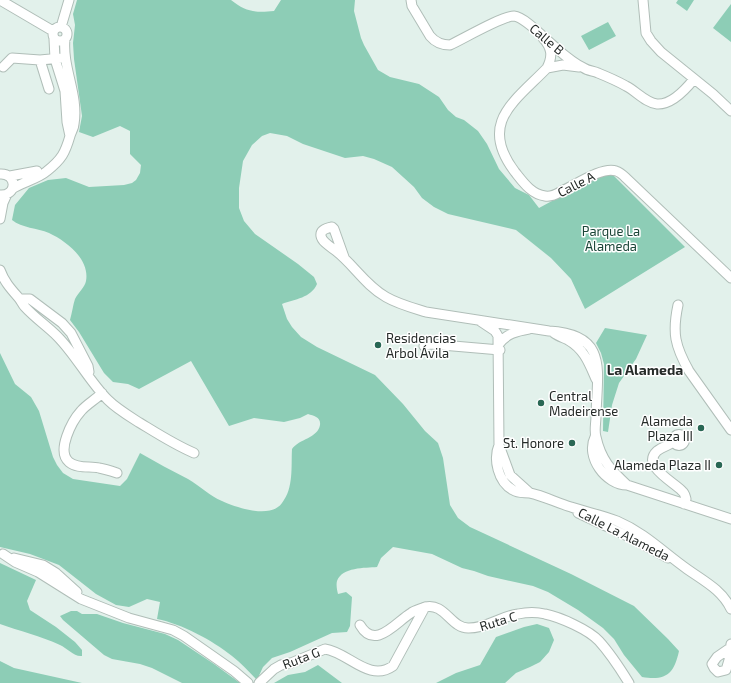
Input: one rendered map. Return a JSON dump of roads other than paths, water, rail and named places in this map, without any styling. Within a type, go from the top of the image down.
[{"type":"street","points":[[1,0],[56,32],[59,41],[65,39]]},
{"type":"street","points":[[6,193],[30,179],[44,174],[64,154],[68,144],[74,125],[70,108],[73,94],[60,58],[56,32],[69,0]]},
{"type":"street","name":"Calle B","points":[[411,0],[412,6],[430,36],[433,40],[442,44],[450,45],[499,20],[512,16],[518,17],[525,21],[543,38],[584,68],[626,86],[650,102],[663,104],[670,101],[689,86],[694,79]]},
{"type":"street","points":[[643,0],[646,33],[651,41],[661,52],[713,94],[731,111]]},
{"type":"street","points":[[56,32],[65,29],[67,33],[60,58]]},
{"type":"street","points":[[543,38],[548,43],[551,52],[550,61],[547,68]]},
{"type":"street","points":[[3,67],[12,58],[40,60],[60,58]]},
{"type":"street","points":[[40,60],[48,89]]},
{"type":"street","points":[[547,68],[563,65],[584,68]]},
{"type":"street","name":"Calle A","points":[[547,68],[511,105],[504,115],[500,128],[499,139],[504,154],[526,186],[538,194],[551,196],[575,186],[599,172],[610,170],[615,171],[626,178],[731,278]]},
{"type":"street","points":[[3,174],[28,174],[52,167]]},
{"type":"street","points":[[0,218],[6,193],[13,182],[3,174]]},
{"type":"street","points":[[344,257],[365,282],[386,297],[413,308],[540,328],[585,348],[595,355],[598,364],[595,436],[603,460],[604,468],[627,485],[731,519]]},
{"type":"street","points":[[0,270],[10,289],[20,299],[24,307],[56,335],[70,350],[101,392],[115,406],[181,448],[194,453]]},
{"type":"street","points":[[20,299],[30,299],[56,318],[65,327],[71,334],[88,366],[90,377]]},
{"type":"street","points":[[678,305],[674,335],[683,360],[689,371],[731,430]]},
{"type":"street","points":[[477,319],[494,331],[498,336],[499,347]]},
{"type":"street","points":[[56,335],[65,327]]},
{"type":"street","points":[[499,347],[503,339],[508,335],[540,328]]},
{"type":"street","points":[[424,346],[430,344],[499,347]]},
{"type":"street","name":"Calle La Alameda","points":[[499,347],[499,445],[506,478],[530,493],[617,521],[627,531],[660,546],[675,560],[717,589],[728,602],[731,609]]},
{"type":"street","points":[[101,392],[89,400],[88,405],[81,411],[68,432],[64,453],[68,462],[79,466],[100,468],[117,473]]},
{"type":"street","points":[[674,442],[654,455],[653,463],[657,470],[684,492],[686,500],[684,504]]},
{"type":"street","points":[[1,554],[38,572],[75,596],[129,618],[168,629],[184,636],[234,671],[248,683]]},
{"type":"street","name":"Ruta C","points":[[425,607],[431,606],[439,608],[456,624],[466,629],[478,628],[516,614],[529,612],[546,614],[586,630],[599,641],[629,683]]},
{"type":"street","points":[[360,625],[363,631],[369,635],[381,635],[390,630],[412,612],[425,607]]},
{"type":"street","name":"Ruta G","points":[[259,683],[274,669],[281,665],[291,663],[325,649],[331,650],[364,671],[378,674],[383,673],[393,666],[425,607]]},
{"type":"place","name":"Residencias Arbol Ávila","points":[[378,345]]},
{"type":"place","name":"Central Madeirense","points":[[541,403]]},
{"type":"place","name":"Alameda Plaza III","points":[[701,428]]},
{"type":"place","name":"St. Honore","points":[[572,443]]},
{"type":"place","name":"Alameda Plaza II","points":[[719,465]]},
{"type":"district","name":"La Alameda","points":[[645,370]]},
{"type":"park label","name":"Parque La Alameda","points":[[611,238]]}]
